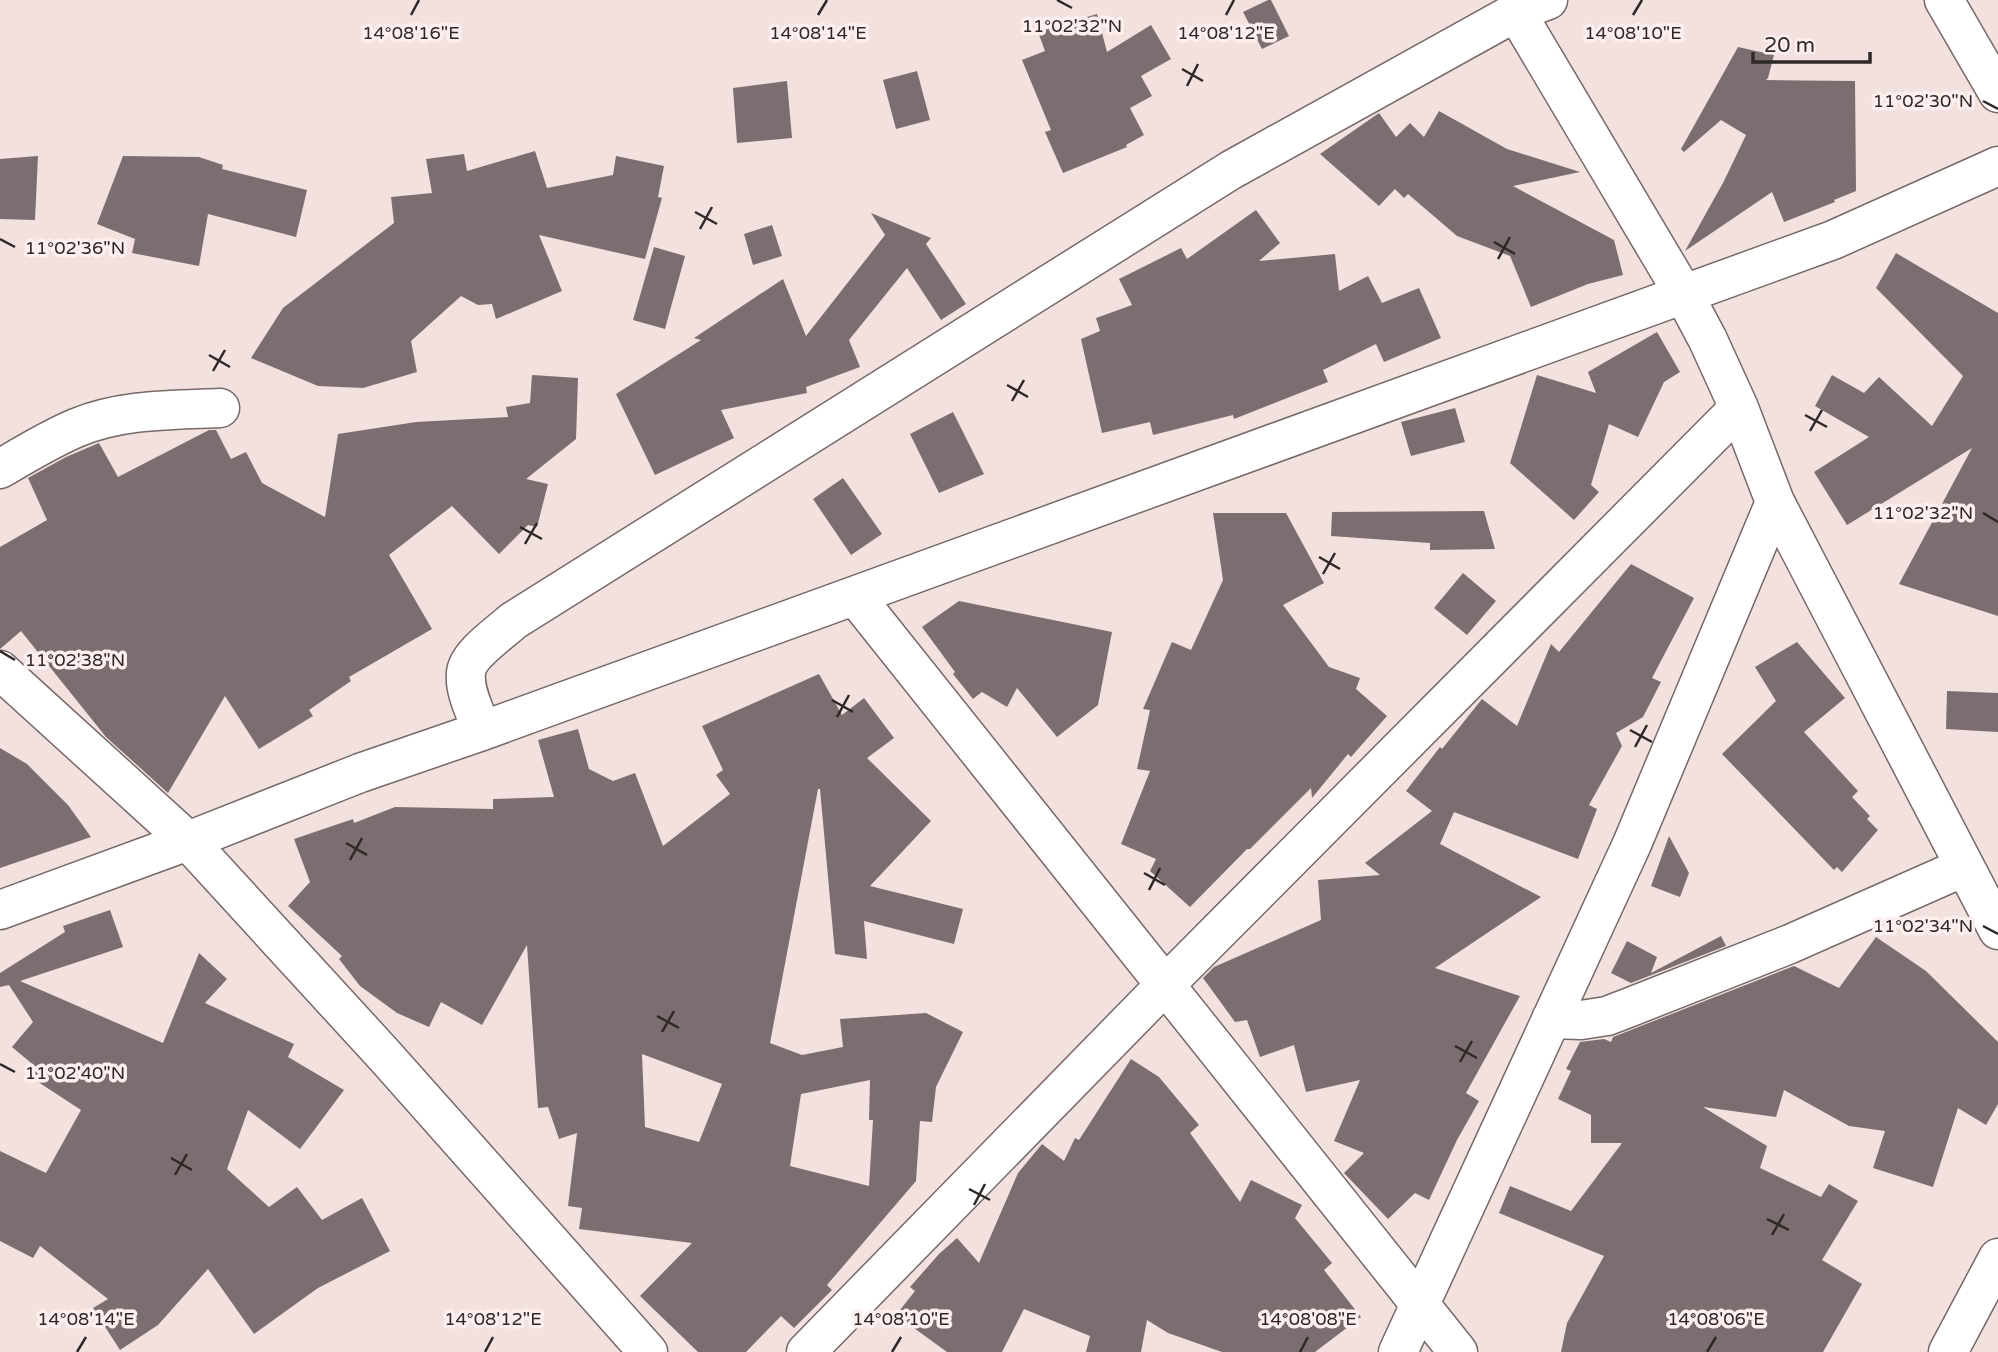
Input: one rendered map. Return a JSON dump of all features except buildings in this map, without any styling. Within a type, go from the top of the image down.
[{"type":"street","points":[[1944,0],[1998,93]]},
{"type":"street","points":[[482,731],[468,690],[466,671],[475,654],[513,621],[1231,170],[1532,6],[1707,340],[1739,408],[1775,502],[1998,930]]},
{"type":"street","points":[[0,910],[188,841],[360,773],[1833,240],[1998,166]]},
{"type":"street","points":[[0,469],[78,427],[110,418],[160,410],[220,408]]},
{"type":"street","points":[[806,1352],[1739,408]]},
{"type":"street","points":[[1398,1352],[1632,844],[1775,502]]},
{"type":"street","points":[[855,596],[1458,1352]]},
{"type":"street","points":[[0,670],[188,841],[385,1056],[648,1352]]},
{"type":"street","points":[[1551,1019],[1581,1020],[1607,1016],[1790,944],[1964,867]]},
{"type":"street","points":[[1948,1352],[1998,1258]]}]
